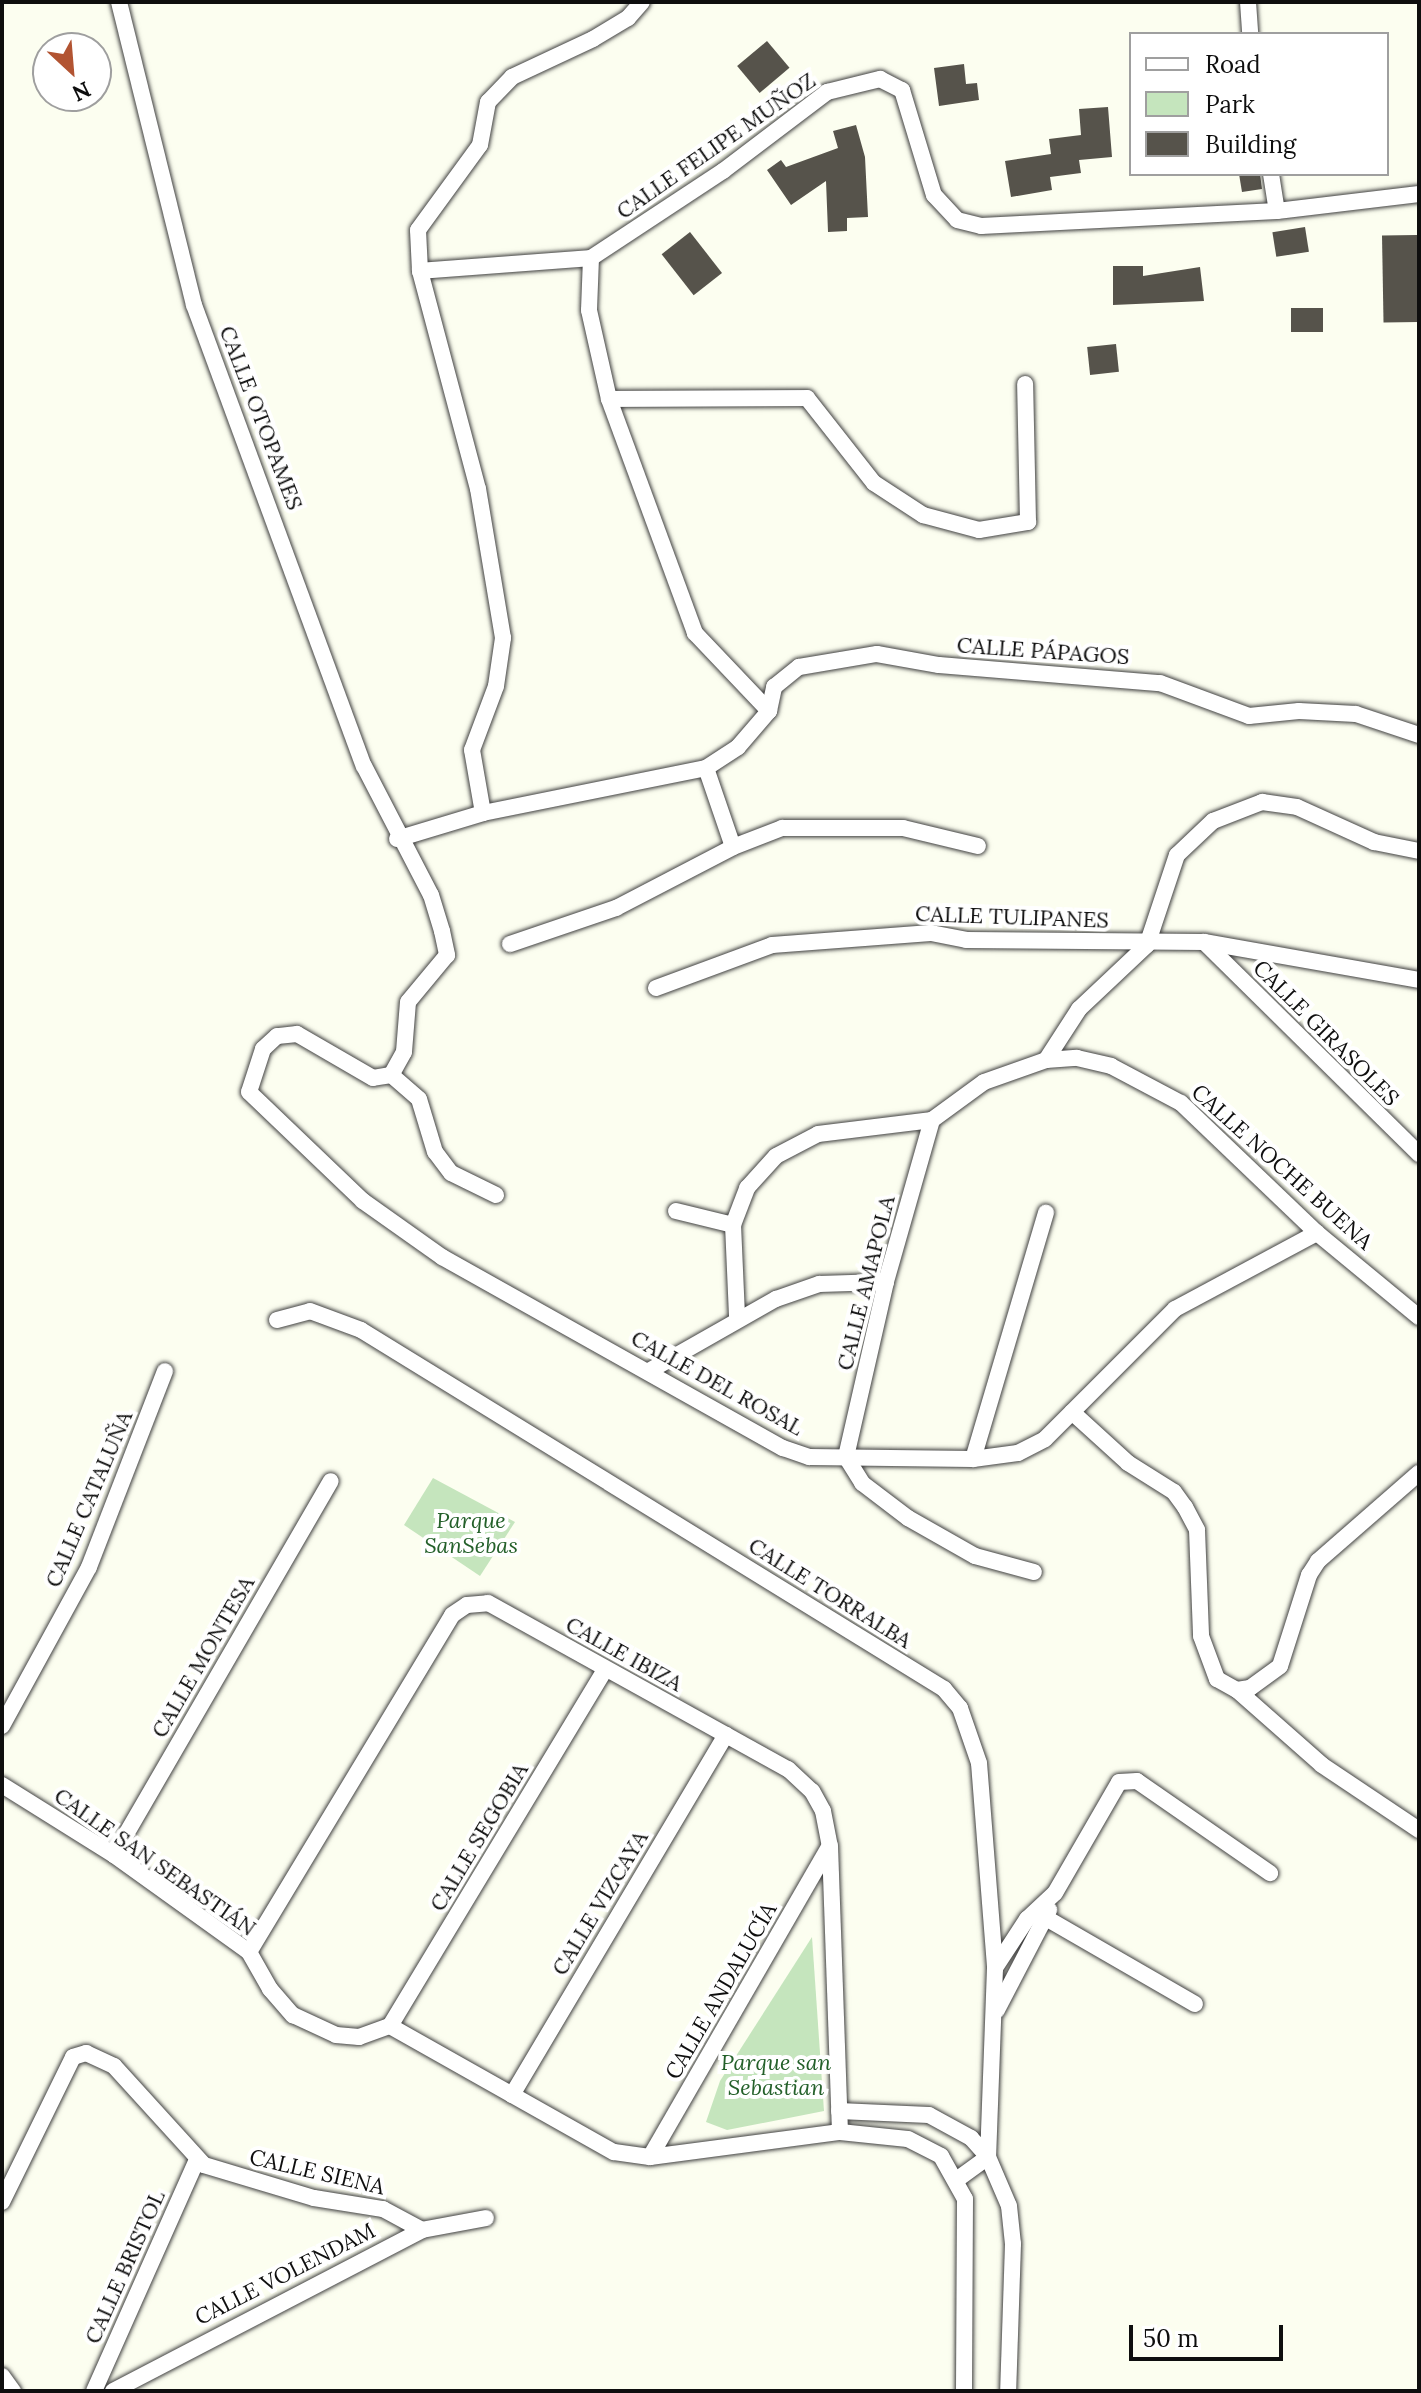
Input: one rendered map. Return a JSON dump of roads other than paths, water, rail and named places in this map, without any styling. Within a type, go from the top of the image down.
[{"type":"street","name":"CALLE OTOPAMES","points":[[119,2],[194,305],[364,766],[397,839],[431,895],[447,955],[408,1002],[404,1052],[391,1075]]},
{"type":"street","points":[[483,813],[472,750],[496,686],[503,638],[478,489],[420,271],[418,230],[480,145],[488,102],[512,77],[593,39],[628,18],[642,2]]},
{"type":"street","points":[[1248,2],[1250,32]]},
{"type":"street","name":"CALLE FELIPE MUÑOZ","points":[[591,258],[723,171],[827,92],[880,79],[902,90],[934,195],[957,220],[981,226],[1277,211],[1419,194]]},
{"type":"street","points":[[1271,176],[1277,211]]},
{"type":"street","points":[[420,271],[591,258],[589,310],[609,399],[695,633],[769,711]]},
{"type":"street","points":[[609,399],[807,398],[874,483],[923,515],[979,530],[1028,522],[1025,384]]},
{"type":"street","name":"CALLE PÁPAGOS","points":[[397,839],[483,813],[706,768],[728,757],[769,711],[774,687],[799,667],[877,654],[953,667],[1160,683],[1249,716],[1299,711],[1356,714],[1419,735]]},
{"type":"street","points":[[706,768],[733,847]]},
{"type":"street","points":[[1046,1060],[1079,1009],[1147,945],[1177,855],[1213,821],[1262,802],[1297,807],[1374,842],[1419,851]]},
{"type":"street","points":[[510,944],[616,908],[733,847],[782,828],[864,824],[937,833],[978,846]]},
{"type":"street","name":"CALLE TULIPANES","points":[[656,988],[772,945],[931,933],[966,940],[1147,945],[1204,942],[1419,980]]},
{"type":"street","name":"CALLE GIRASOLES","points":[[1204,942],[1419,1154]]},
{"type":"street","name":"CALLE DEL ROSAL","points":[[391,1075],[373,1078],[297,1034],[277,1036],[263,1049],[249,1092],[363,1201],[419,1241],[783,1448],[809,1457],[973,1459],[1018,1453],[1045,1439],[1175,1309],[1317,1233]]},
{"type":"street","name":"CALLE NOCHE BUENA","points":[[737,1316],[733,1225],[747,1188],[776,1156],[818,1134],[932,1120],[984,1082],[1046,1060],[1077,1058],[1111,1066],[1181,1103],[1317,1233],[1419,1317]]},
{"type":"street","points":[[391,1075],[419,1099],[435,1152],[451,1173],[496,1195]]},
{"type":"street","name":"CALLE AMAPOLA","points":[[846,1457],[886,1282],[932,1120]]},
{"type":"street","points":[[676,1211],[733,1225]]},
{"type":"street","points":[[973,1459],[1046,1213]]},
{"type":"street","points":[[649,1371],[737,1316],[819,1284],[886,1282]]},
{"type":"street","name":"CALLE TORRALBA","points":[[277,1320],[310,1311],[361,1330],[944,1689],[960,1708],[979,1763],[995,1968],[988,2157]]},
{"type":"street","name":"CALLE CATALUÑA","points":[[2,1726],[89,1567],[165,1371]]},
{"type":"street","points":[[1072,1412],[1128,1463],[1174,1492],[1185,1507],[1197,1530],[1207,1661],[1217,1679],[1237,1690],[1322,1765],[1419,1830]]},
{"type":"street","points":[[846,1457],[862,1483],[908,1518],[975,1556],[1034,1572]]},
{"type":"street","points":[[1237,1690],[1250,1688],[1280,1666],[1309,1575],[1318,1561],[1419,1473]]},
{"type":"street","name":"CALLE MONTESA","points":[[114,1855],[331,1481]]},
{"type":"street","name":"CALLE IBIZA","points":[[249,1952],[458,1609],[488,1603],[788,1769],[812,1791],[823,1811],[830,1846],[840,2132]]},
{"type":"street","name":"CALLE SEGOBIA","points":[[390,2026],[605,1670]]},
{"type":"street","name":"CALLE VIZCAYA","points":[[512,2095],[726,1735]]},
{"type":"street","points":[[994,2015],[1046,1918],[1055,1893],[1116,1784],[1125,1780],[1137,1781],[1270,1873]]},
{"type":"street","name":"CALLE SAN SEBASTIÁN","points":[[2,1785],[114,1855],[249,1952],[270,1989],[293,2015],[315,2027],[359,2037],[390,2026]]},
{"type":"street","name":"CALLE ANDALUCÍA","points":[[650,2157],[830,1846]]},
{"type":"street","points":[[995,1968],[1027,1919],[1055,1893]]},
{"type":"street","points":[[1046,1918],[1195,2004]]},
{"type":"street","points":[[390,2026],[614,2152],[650,2157],[840,2132],[908,2139],[941,2156],[958,2179],[965,2199],[964,2391]]},
{"type":"street","points":[[2,2202],[73,2057],[86,2053],[114,2066],[197,2160]]},
{"type":"street","name":"CALLE TORRALBA","points":[[839,2111],[929,2115],[971,2138],[988,2157],[1009,2206],[1013,2244],[1008,2391]]},
{"type":"street","points":[[958,2179],[988,2157]]},
{"type":"street","name":"CALLE SIENA","points":[[197,2160],[314,2198],[383,2209],[422,2230]]},
{"type":"street","name":"CALLE BRISTOL","points":[[94,2391],[197,2160]]},
{"type":"street","name":"CALLE VOLENDAM","points":[[113,2391],[422,2230],[486,2218]]},
{"type":"street","points":[[2,2376],[13,2391]]},
{"type":"park label","name":"Parque SanSebas","points":[[471,1532]]},
{"type":"park label","name":"Parque san Sebastian","points":[[776,2074]]}]
